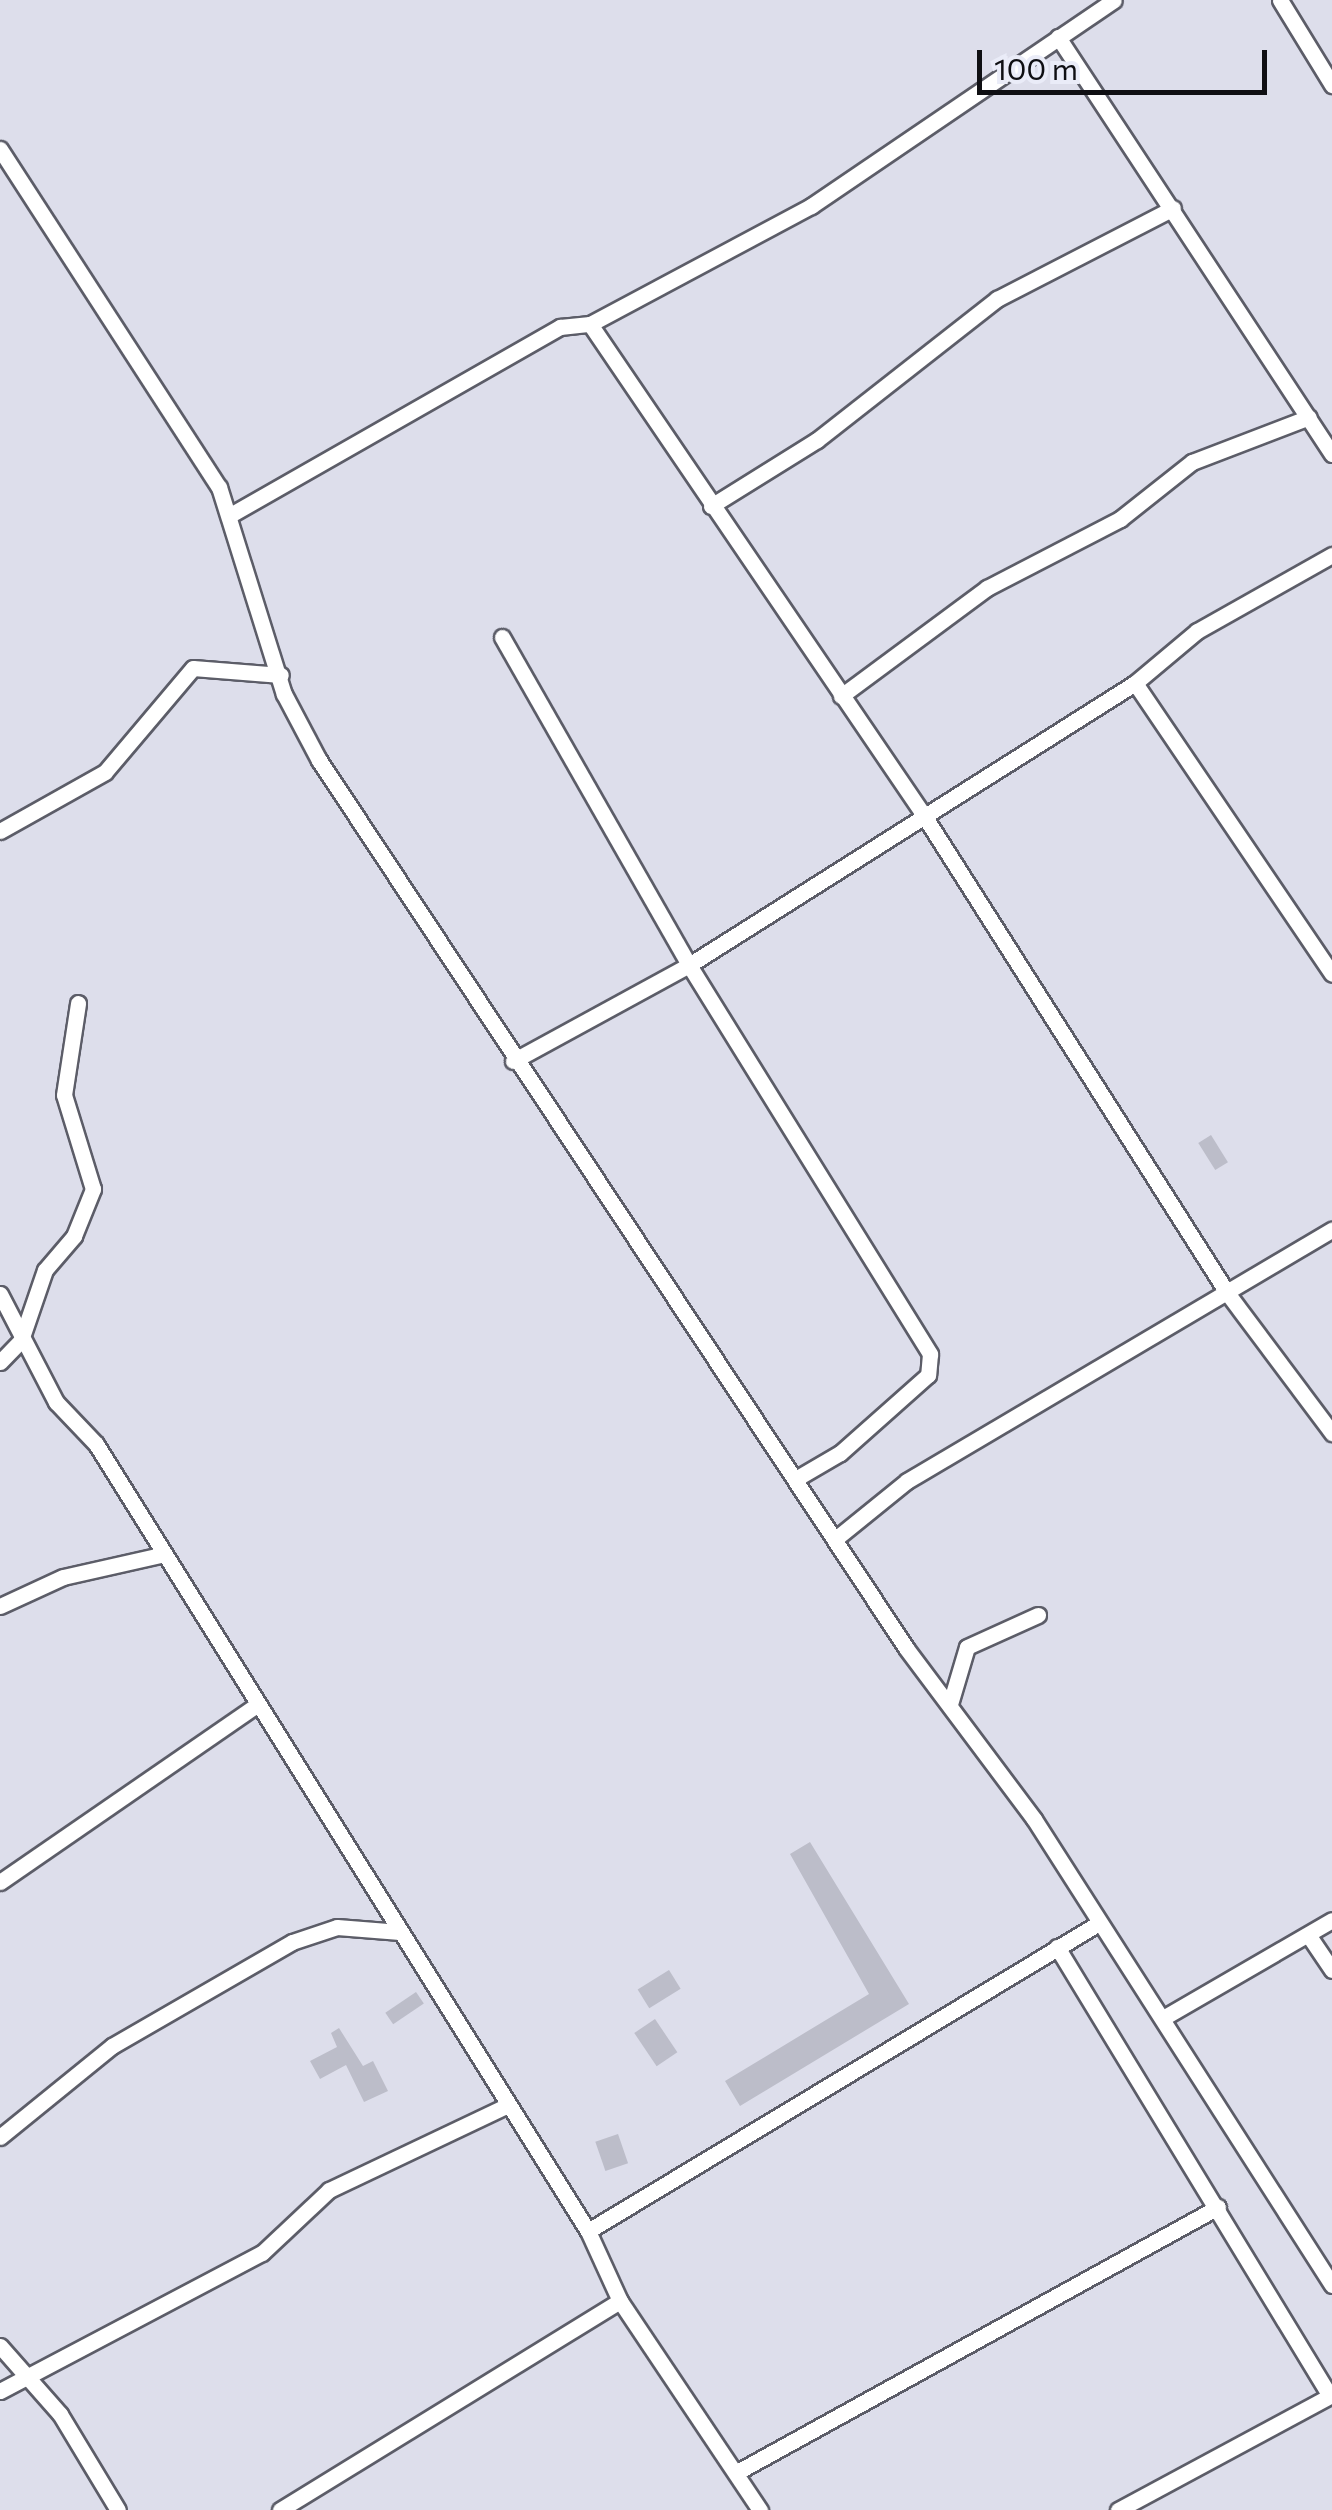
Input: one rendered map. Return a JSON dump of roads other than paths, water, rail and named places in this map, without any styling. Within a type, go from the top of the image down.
[{"type":"street","points":[[232,514],[560,327],[590,324],[811,206],[1114,0]]},
{"type":"street","points":[[1280,0],[1332,84]]},
{"type":"street","points":[[1058,37],[1174,208],[1332,454]]},
{"type":"street","points":[[0,149],[69,244],[232,514],[281,675],[319,760],[513,1060],[1163,2018],[1332,2285]]},
{"type":"street","points":[[711,506],[817,440],[997,299],[1174,208]]},
{"type":"street","points":[[590,324],[923,814],[1228,1294],[1332,1433]]},
{"type":"street","points":[[842,696],[987,588],[1120,519],[1192,462],[1309,418]]},
{"type":"street","points":[[513,1060],[689,965],[1135,683],[1197,631],[1332,555]]},
{"type":"street","points":[[502,637],[689,965],[930,1354],[928,1376],[840,1454],[797,1478]]},
{"type":"street","points":[[0,830],[104,772],[193,668],[281,675]]},
{"type":"street","points":[[1135,683],[1332,974]]},
{"type":"street","points":[[0,1362],[21,1340],[45,1270],[74,1236],[93,1189],[64,1095],[78,1004]]},
{"type":"street","points":[[839,1536],[907,1481],[1332,1230]]},
{"type":"street","points":[[0,1294],[21,1340],[162,1555],[254,1708],[588,2231],[620,2302],[738,2471],[760,2510]]},
{"type":"street","points":[[0,1606],[63,1576],[162,1555]]},
{"type":"street","points":[[950,1704],[967,1647],[1038,1615]]},
{"type":"street","points":[[0,1882],[254,1708]]},
{"type":"street","points":[[1163,2018],[1332,1920]]},
{"type":"street","points":[[588,2231],[1099,1923]]},
{"type":"street","points":[[0,2137],[112,2046],[292,1942],[337,1927],[400,1932]]},
{"type":"street","points":[[1309,1936],[1332,1970]]},
{"type":"street","points":[[1057,1947],[1331,2395],[1118,2510]]},
{"type":"street","points":[[0,2390],[32,2378],[262,2253],[329,2190],[506,2106]]},
{"type":"street","points":[[738,2471],[1218,2207]]},
{"type":"street","points":[[280,2510],[620,2302]]},
{"type":"street","points":[[0,2346],[32,2378],[118,2510]]}]
